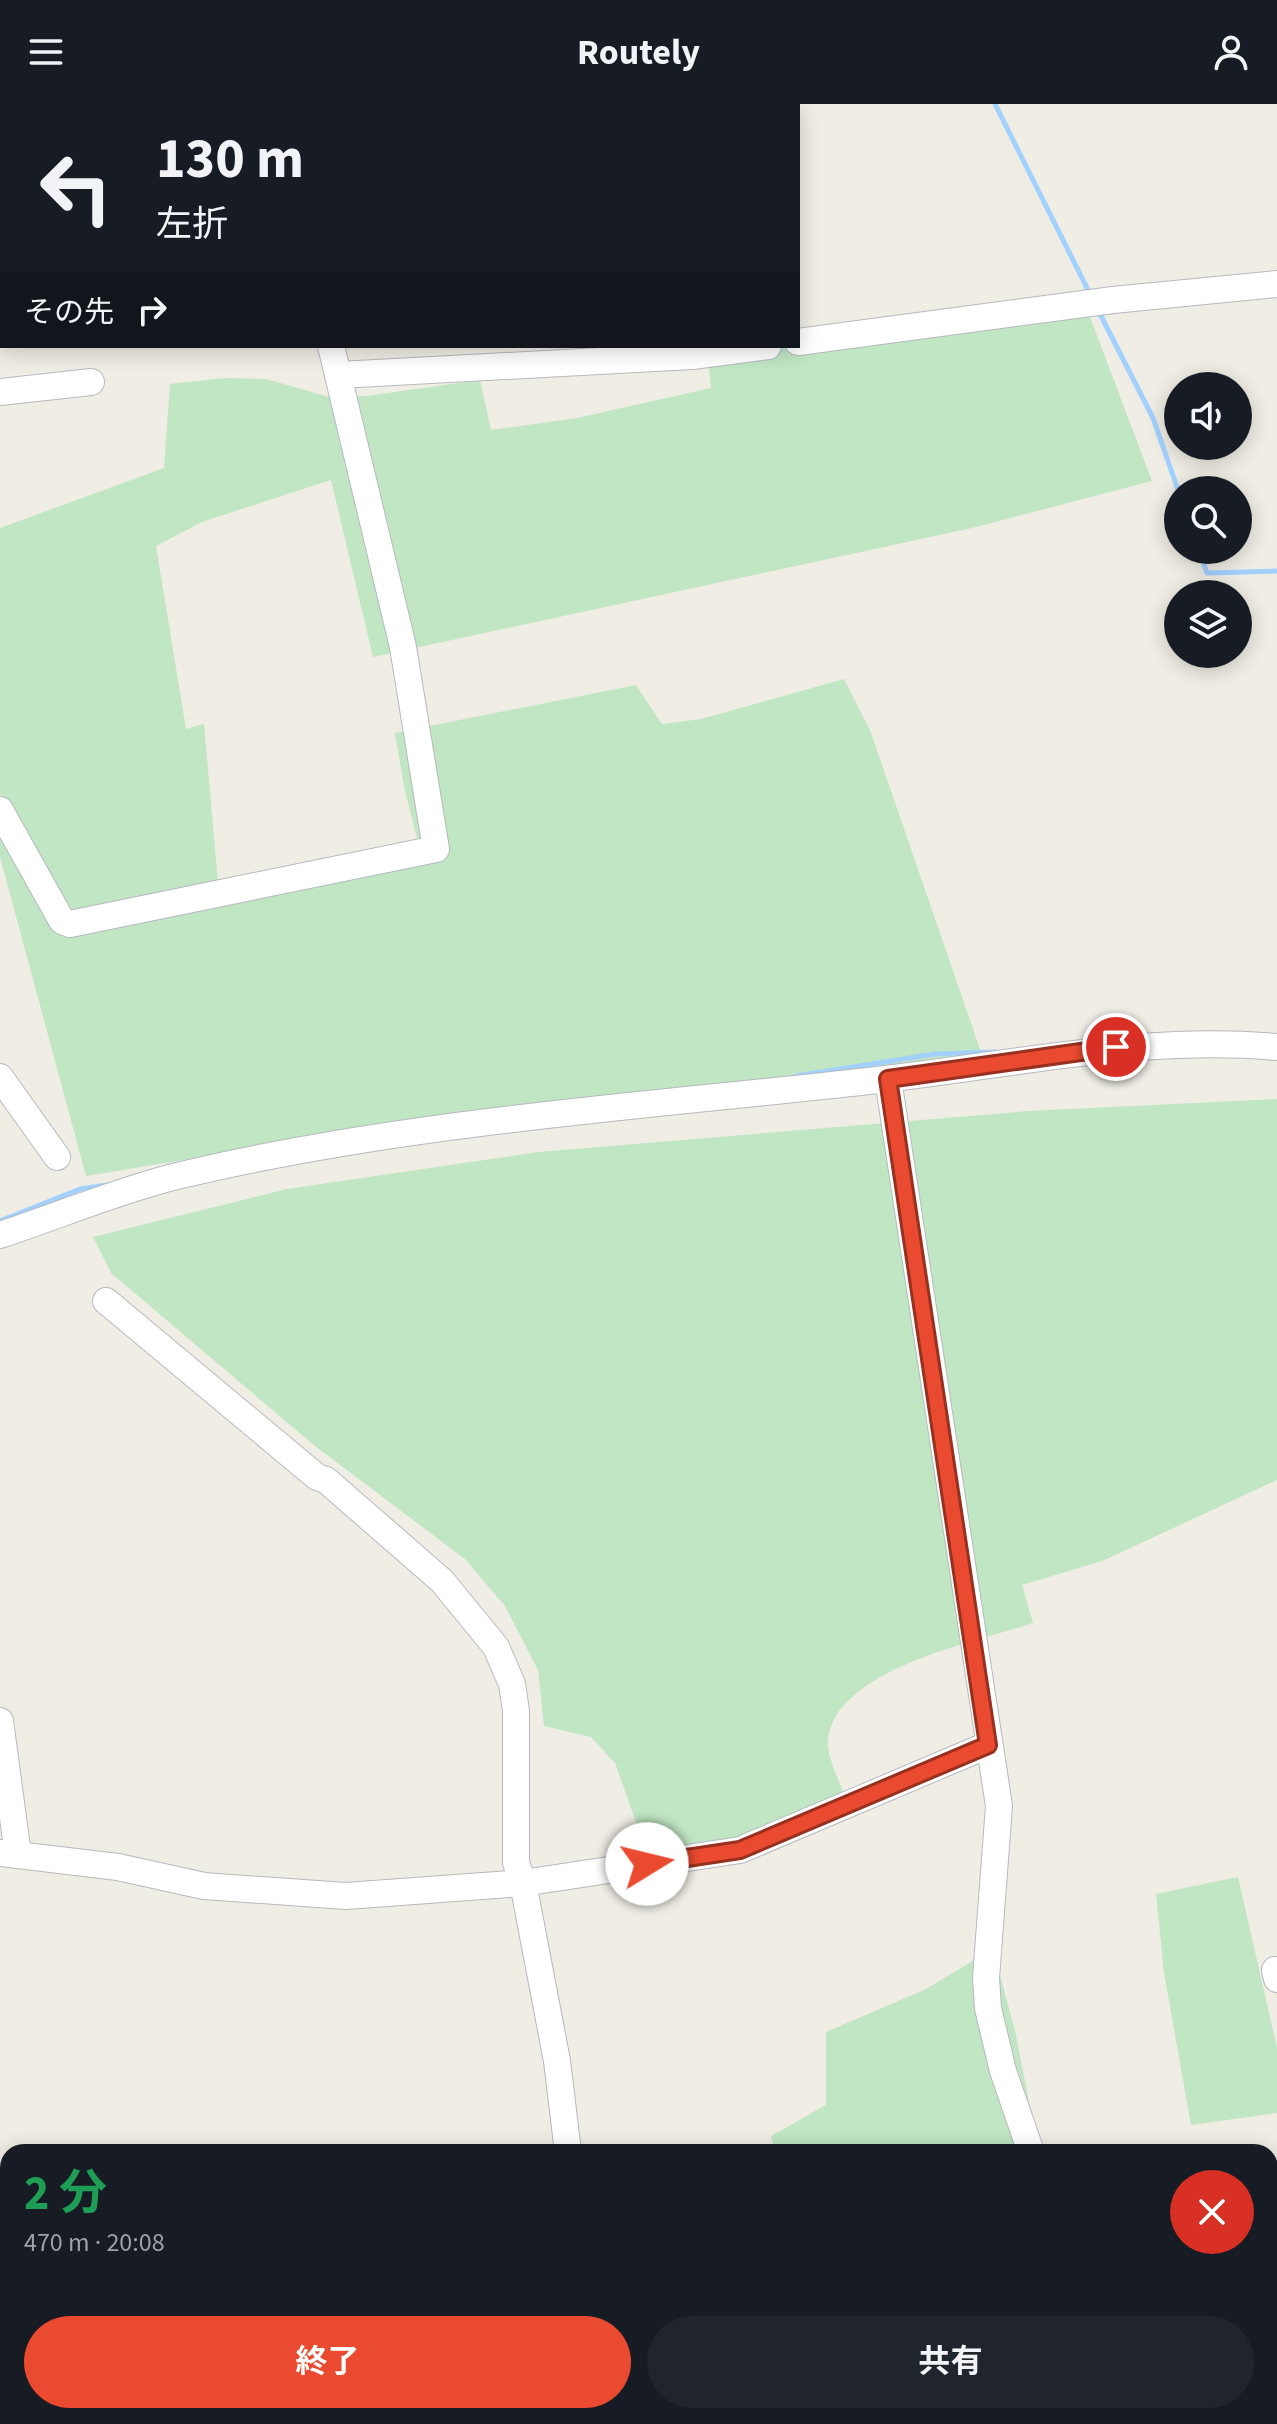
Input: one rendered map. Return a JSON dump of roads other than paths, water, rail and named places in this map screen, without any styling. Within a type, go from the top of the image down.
[{"type":"street","points":[[800,342],[1113,300],[1277,284]]},
{"type":"street","points":[[0,810],[62,921],[70,924],[436,849],[403,647],[332,348]]},
{"type":"street","points":[[339,375],[692,356],[753,348]]},
{"type":"street","points":[[0,392],[91,382]]},
{"type":"street","points":[[0,1235],[170,1178],[409,1132],[888,1079],[1067,1052],[1141,1045],[1277,1047]]},
{"type":"street","points":[[0,1077],[57,1157]]},
{"type":"street","points":[[888,1079],[999,1806],[986,1978],[988,2008],[1003,2071],[1028,2144]]},
{"type":"street","points":[[106,1301],[317,1477],[326,1480],[442,1581],[496,1647],[512,1684],[516,1711],[516,1863],[523,1883],[557,2061],[567,2144]]},
{"type":"street","points":[[0,1721],[9,1854],[118,1867],[204,1886],[346,1896],[523,1883],[740,1850],[988,1745]]},
{"type":"waterway","points":[[995,104],[1091,296]]},
{"type":"waterway","points":[[1099,312],[1153,418],[1173,476]]},
{"type":"waterway","points":[[1204,564],[1207,573],[1277,571]]},
{"type":"waterway","points":[[796,1076],[935,1054],[996,1052]]},
{"type":"waterway","points":[[0,1221],[80,1189],[107,1185]]}]
